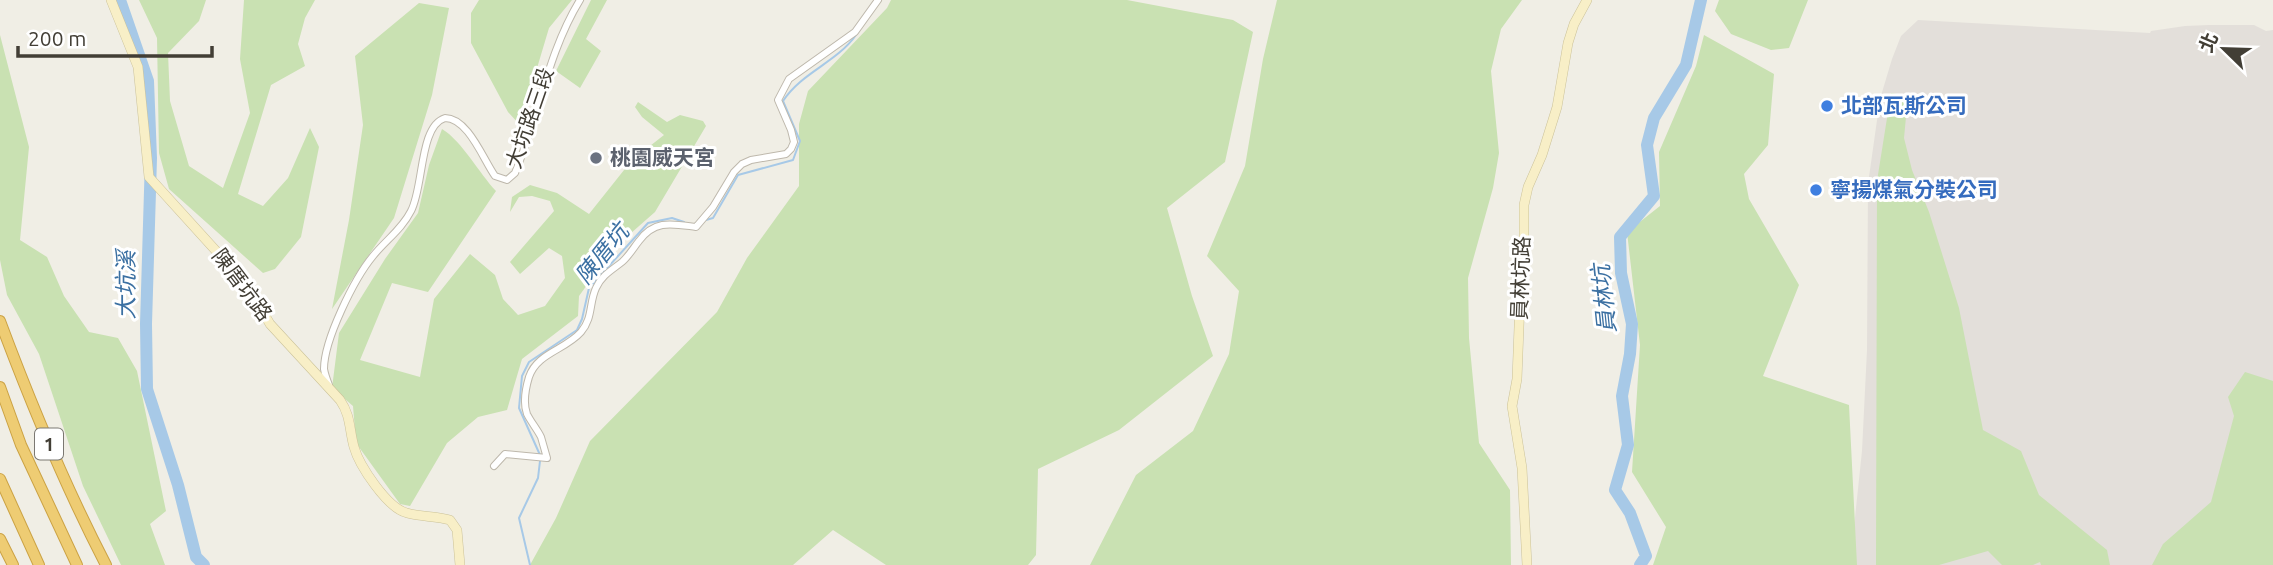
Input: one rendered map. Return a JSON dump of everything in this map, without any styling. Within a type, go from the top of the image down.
[{"type":"highway","name":"1","points":[[0,321],[28,396],[84,523],[106,565]]},
{"type":"highway","name":"1","points":[[0,387],[21,445],[77,565]]},
{"type":"highway","points":[[0,479],[39,565]]},
{"type":"highway","points":[[0,539],[13,565]]},
{"type":"street","name":"陳厝坑路","points":[[111,0],[138,67],[151,180],[227,261],[247,285],[270,324],[348,411],[354,447],[384,497],[394,507],[409,514],[450,520],[457,530],[460,565]]},
{"type":"street","name":"大坑路三段","points":[[329,387],[324,372],[330,340],[363,268],[393,236],[413,208],[433,125],[445,118],[458,121],[466,129],[495,176],[507,180],[515,173],[550,61],[570,15],[580,0]]},
{"type":"street","points":[[494,466],[505,454],[547,458],[540,436],[527,412],[526,391],[535,363],[579,335],[590,319],[593,297],[608,271],[624,260],[646,231],[667,223],[696,227],[742,164],[786,153],[791,149],[794,142],[791,130],[778,100],[783,88],[789,79],[855,32],[878,0]]},
{"type":"street","name":"員林坑路","points":[[1527,565],[1521,458],[1512,405],[1517,379],[1520,301],[1524,277],[1524,205],[1557,107],[1568,43],[1580,10],[1587,0]]},
{"type":"shaded area","points":[[1918,20],[2150,33],[2185,26],[2209,25],[2254,25],[2266,31],[2273,30],[2273,565],[1850,565],[1862,451],[1867,350],[1868,184],[1880,99],[1892,59],[1901,36]]},
{"type":"green space","points":[[139,0],[206,0],[199,21],[168,53],[170,101],[189,166],[223,188],[250,113],[240,59],[244,0],[315,0],[305,18],[298,44],[305,66],[271,85],[238,194],[263,206],[288,178],[310,128],[319,147],[301,237],[275,269],[263,273],[169,189],[159,153],[157,38]]},
{"type":"green space","points":[[479,0],[572,0],[549,28],[520,125],[508,112],[471,43],[471,13]]},
{"type":"green space","points":[[591,0],[607,0],[586,39],[601,51],[580,88],[556,71]]},
{"type":"green space","points":[[891,0],[1127,0],[1233,20],[1253,32],[1225,162],[1167,208],[1192,296],[1213,356],[1119,430],[1038,469],[1036,555],[1028,565],[886,565],[833,530],[793,565],[530,565],[556,518],[590,441],[717,312],[747,258],[799,186],[799,124],[808,91],[887,8]]},
{"type":"green space","points":[[1277,0],[1522,0],[1501,29],[1491,71],[1499,153],[1493,188],[1468,278],[1469,338],[1479,443],[1510,490],[1511,565],[1090,565],[1136,475],[1193,431],[1229,354],[1239,291],[1207,256],[1245,166],[1263,59]]},
{"type":"green space","points":[[1719,0],[1808,0],[1789,48],[1771,50],[1731,34],[1715,11]]},
{"type":"green space","points":[[419,3],[449,8],[432,95],[394,218],[332,309],[363,125],[355,56]]},
{"type":"green space","points":[[0,35],[29,147],[20,240],[47,257],[64,296],[89,332],[118,338],[137,371],[166,511],[150,524],[165,565],[121,565],[83,486],[39,354],[7,295],[0,260]]},
{"type":"green space","points":[[1704,35],[1774,74],[1768,145],[1744,174],[1749,199],[1799,285],[1763,376],[1849,405],[1857,565],[1653,565],[1666,527],[1632,472],[1640,345],[1627,232],[1660,206],[1659,152],[1696,66]]},
{"type":"green space","points":[[1891,93],[1908,96],[1904,138],[1912,170],[1929,212],[1959,308],[1983,430],[2021,451],[2039,495],[2107,550],[2110,565],[2041,565],[2040,562],[2033,565],[2002,565],[1988,551],[1939,565],[1876,565],[1877,181]]},
{"type":"green space","points":[[638,102],[667,122],[680,115],[703,121],[706,126],[655,212],[614,248],[579,296],[578,316],[522,359],[507,410],[478,417],[447,443],[410,506],[400,504],[356,443],[353,406],[332,388],[339,333],[385,259],[418,213],[429,165],[442,129],[463,149],[496,191],[428,292],[392,283],[360,360],[420,377],[434,299],[470,254],[495,275],[503,299],[518,315],[545,306],[565,278],[562,256],[549,248],[520,274],[510,262],[554,211],[550,201],[532,196],[519,197],[510,212],[512,197],[530,185],[557,193],[589,214],[632,160],[664,135],[642,117],[635,107]]},
{"type":"green space","points":[[2245,372],[2273,381],[2273,565],[2152,565],[2163,544],[2211,502],[2234,416],[2228,397]]},
{"type":"waterway","name":"大坑溪","points":[[120,0],[148,81],[151,158],[146,324],[147,389],[178,485],[196,557],[204,565]]},
{"type":"waterway","name":"員林坑","points":[[1640,565],[1646,556],[1630,513],[1615,490],[1628,445],[1622,396],[1630,354],[1632,324],[1621,273],[1620,237],[1654,196],[1647,145],[1654,118],[1686,65],[1701,0]]},
{"type":"waterway","name":"陳厝坑","points":[[706,220],[713,218],[738,175],[793,160],[800,141],[783,101],[800,82],[839,53],[856,35]]},
{"type":"waterway","name":"陳厝坑","points":[[540,455],[519,408],[522,376],[529,362],[577,330],[589,288],[648,223],[672,218],[684,222]]},
{"type":"waterway","name":"陳厝坑","points":[[530,565],[519,518],[538,478],[540,461]]},
{"type":"place","name":"北部瓦斯公司","points":[[1827,106]]},
{"type":"place","name":"桃園威天宮","points":[[596,158]]},
{"type":"place","name":"寧揚煤氣分裝公司","points":[[1816,190]]}]
